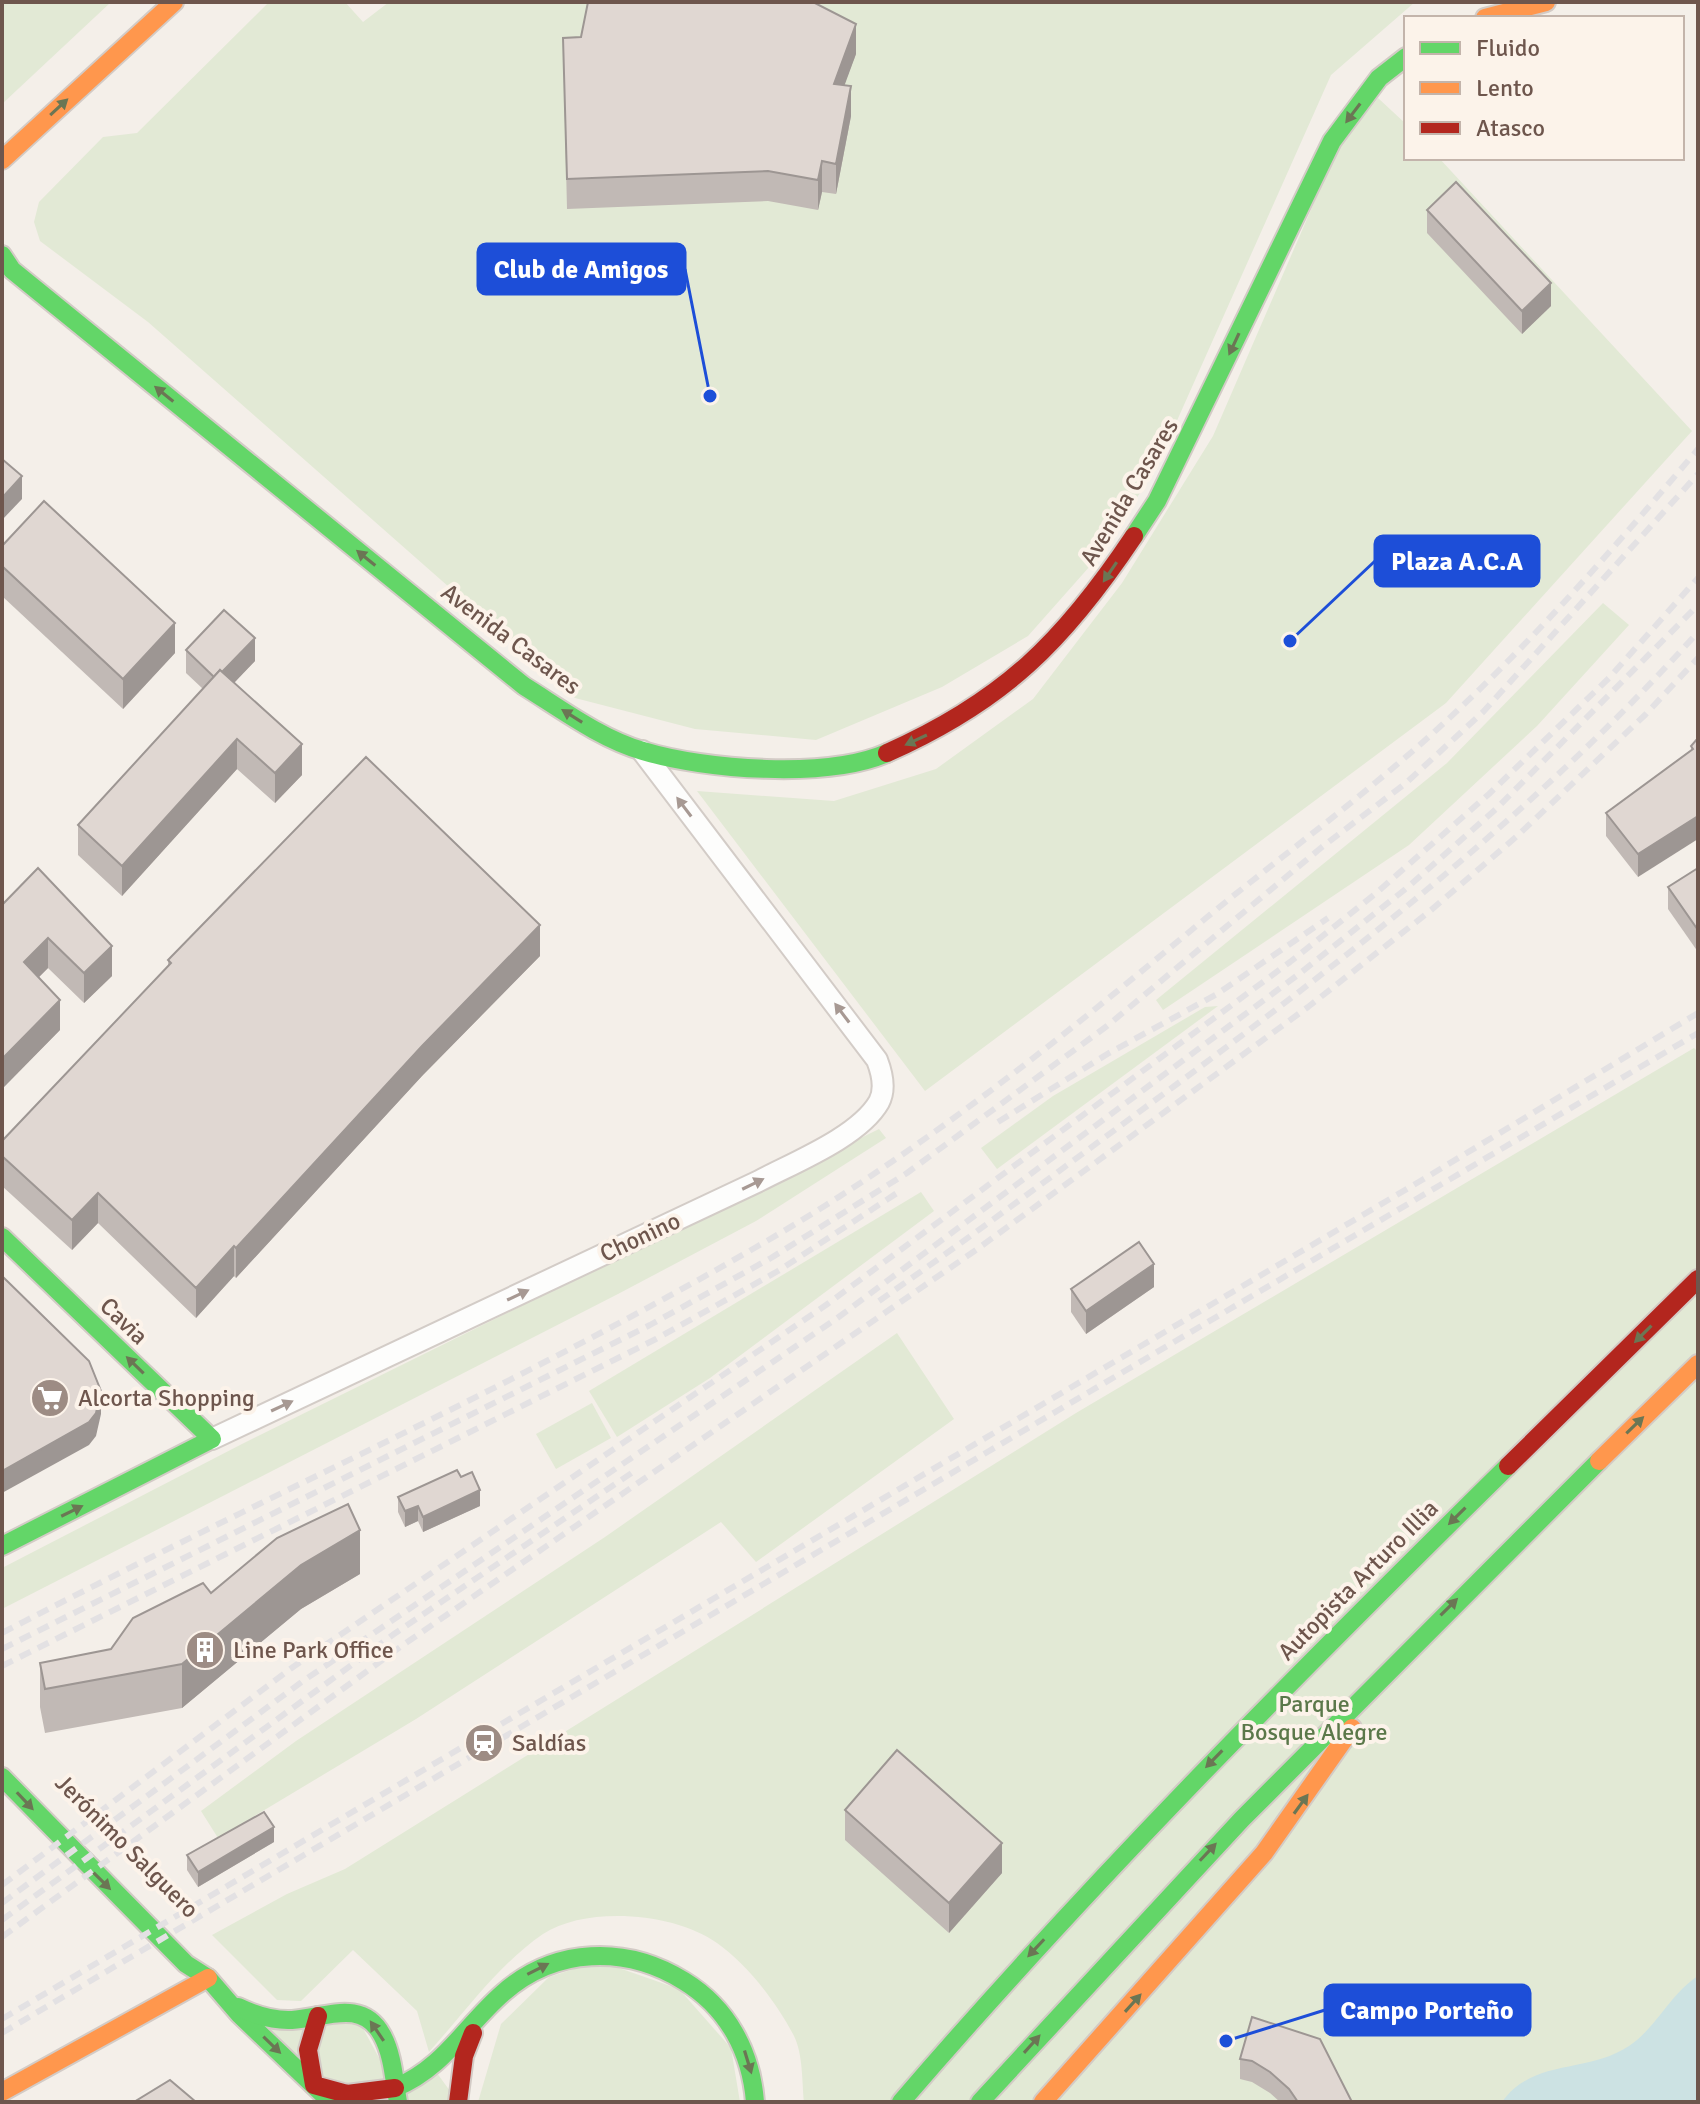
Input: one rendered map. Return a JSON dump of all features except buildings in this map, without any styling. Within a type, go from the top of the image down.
[{"type":"main road","points":[[2,160],[174,2]]},
{"type":"main road","points":[[1493,16],[1546,2]]},
{"type":"main road","name":"Avenida Casares","points":[[2,255],[12,270],[524,686],[588,725],[642,751],[730,767],[805,768],[871,760],[925,736],[986,701],[1034,661],[1096,593],[1157,501],[1332,141],[1379,78],[1404,59]]},
{"type":"main road","name":"Cavia","points":[[2,1237],[212,1439]]},
{"type":"main road","name":"Autopista Arturo Illia","points":[[901,2102],[1004,1982],[1272,1698],[1698,1279]]},
{"type":"main road","points":[[980,2102],[1213,1846],[1393,1661],[1698,1364]]},
{"type":"main road","name":"Chonino","points":[[2,1546],[212,1439]]},
{"type":"main road","points":[[1043,2102],[1264,1853],[1336,1754],[1393,1661]]},
{"type":"main road","name":"Jerónimo Salguero","points":[[2,1754],[198,1952],[208,1978]]},
{"type":"main road","name":"Jerónimo Salguero","points":[[2,1777],[186,1964],[208,1978],[239,2014],[331,2102]]},
{"type":"main road","points":[[318,2016],[308,2047],[309,2073],[314,2085],[347,2094],[396,2095],[434,2069],[501,1994],[545,1964],[591,1954],[651,1964],[676,1975],[702,1993],[734,2029],[748,2059],[755,2102]]},
{"type":"main road","points":[[2,2092],[208,1978]]},
{"type":"main road","name":"Jerónimo Salguero","points":[[233,2004],[277,2020],[344,2010],[370,2020],[382,2035],[396,2095]]},
{"type":"main road","points":[[458,2102],[464,2056],[480,2020]]},
{"type":"street","name":"Chonino","points":[[212,1439],[759,1181],[839,1138],[865,1118],[880,1101],[883,1079],[877,1060],[642,751]]},
{"type":"green space","points":[[2,2],[111,2],[2,104]]},
{"type":"green space","points":[[269,2],[345,2],[363,22],[389,2],[1415,2],[1331,75],[1155,470],[1098,557],[1028,636],[942,687],[816,740],[695,729],[575,698],[148,322],[40,241],[34,222],[39,202],[103,137],[137,133]]},
{"type":"green space","points":[[1378,98],[1404,122],[1404,160],[1441,160],[1692,431],[1446,703],[925,1091],[697,791],[834,801],[936,769],[1033,699],[1122,583],[1213,436],[1336,152]]},
{"type":"green space","points":[[1603,603],[1629,625],[1537,726],[1409,845],[1163,1010],[1156,1000],[1447,763]]},
{"type":"green space","points":[[1218,1006],[997,1169],[981,1148],[1053,1096],[1205,1007]]},
{"type":"green space","name":"Parque Bosque Alegre","points":[[1694,1048],[1698,1052],[1698,2102],[804,2102],[797,2043],[770,1998],[751,1973],[729,1952],[700,1933],[679,1925],[656,1919],[607,1916],[561,1925],[543,1934],[497,1974],[429,2052],[417,2011],[353,1950],[301,2001],[277,2000],[212,1935],[287,1894],[345,1869],[1076,1413]]},
{"type":"green space","points":[[879,1129],[886,1138],[756,1221],[2,1609],[2,1568],[242,1444]]},
{"type":"green space","points":[[921,1192],[934,1211],[710,1378],[617,1437],[589,1391]]},
{"type":"green space","points":[[897,1333],[954,1419],[756,1562],[721,1522],[416,1719],[218,1838],[201,1811],[296,1741],[605,1537]]},
{"type":"green space","points":[[592,1403],[611,1438],[556,1469],[536,1434]]},
{"type":"green space","points":[[599,1961],[679,1989],[731,2048],[740,2102],[478,2102],[501,2024],[549,1977]]},
{"type":"green space","points":[[246,2011],[354,2012],[395,2087],[434,2069],[458,2102],[331,2102]]},
{"type":"shaded area","points":[[1698,1976],[1698,2102],[1502,2102],[1529,2079],[1613,2055],[1629,2046]]},
{"type":"railway","points":[[2,1633],[572,1348],[758,1246],[876,1173],[989,1092],[1099,1006],[1435,731],[1553,614],[1698,449]]},
{"type":"railway","points":[[2,1649],[650,1325],[771,1258],[907,1173],[1107,1026],[1322,847],[1406,783],[1483,712],[1698,474]]},
{"type":"railway","points":[[2,1885],[293,1667],[826,1305],[1290,962],[1375,894],[1489,794],[1609,678],[1698,578]]},
{"type":"railway","points":[[2,1903],[303,1681],[836,1319],[1299,974],[1408,887],[1496,809],[1698,605]]},
{"type":"railway","points":[[879,1301],[1173,1087],[1380,928],[1447,873],[1576,757],[1698,632]]},
{"type":"railway","points":[[2,1937],[403,1645],[976,1250],[1308,1007],[1430,911],[1516,837],[1645,715],[1698,658]]},
{"type":"railway","points":[[998,1122],[1109,1053],[1217,994],[1328,918]]},
{"type":"railway","points":[[2,2019],[1422,1180],[1698,1013]]},
{"type":"railway","points":[[2,2033],[1698,1033]]},
{"type":"railway","points":[[2,1666],[656,1339],[778,1271],[897,1193]]},
{"type":"railway","points":[[2,1920],[394,1634],[636,1470]]},
{"type":"traffic: fast","points":[[1134,536],[1157,501],[1332,141],[1379,78],[1404,59]]},
{"type":"traffic: fast","points":[[2,255],[12,270],[524,686],[597,731],[627,746],[669,758],[732,767],[800,769],[862,761],[887,753]]},
{"type":"traffic: fast","points":[[2,1237],[212,1439],[2,1546]]},
{"type":"traffic: fast","points":[[980,2102],[1242,1819],[1599,1461]]},
{"type":"traffic: fast","points":[[901,2102],[1047,1938],[1198,1778],[1508,1466]]},
{"type":"traffic: fast","points":[[2,1777],[186,1964],[208,1978],[239,2014],[331,2102]]},
{"type":"traffic: fast","points":[[395,2088],[412,2080],[441,2058],[489,2006],[523,1978],[568,1959],[591,1956],[639,1961],[662,1969],[700,1992],[725,2018],[734,2033],[748,2066],[755,2102]]},
{"type":"traffic: fast","points":[[238,2007],[264,2017],[285,2020],[342,2013],[364,2017],[374,2024],[386,2043],[398,2102]]},
{"type":"traffic: slow","points":[[2,160],[174,2]]},
{"type":"traffic: slow","points":[[1493,16],[1546,2]]},
{"type":"traffic: slow","points":[[1599,1461],[1698,1364]]},
{"type":"traffic: slow","points":[[1043,2102],[1264,1853],[1352,1728]]},
{"type":"traffic: slow","points":[[2,2092],[208,1978]]},
{"type":"traffic: jam","points":[[887,753],[965,712],[1028,664],[1082,607],[1134,536]]},
{"type":"traffic: jam","points":[[1508,1466],[1698,1279]]},
{"type":"traffic: jam","points":[[318,2016],[308,2050],[314,2085],[347,2094],[395,2088]]},
{"type":"traffic: jam","points":[[458,2102],[464,2056],[473,2033]]},
{"type":"place","name":"Club de Amigos","points":[[710,396]]},
{"type":"place","name":"Plaza A.C.A","points":[[1290,641]]},
{"type":"place","name":"Alcorta Shopping","points":[[50,1398]]},
{"type":"place","name":"Line Park Office","points":[[205,1650]]},
{"type":"place","name":"Saldías","points":[[484,1743]]},
{"type":"place","name":"Campo Porteño","points":[[1226,2041]]}]
